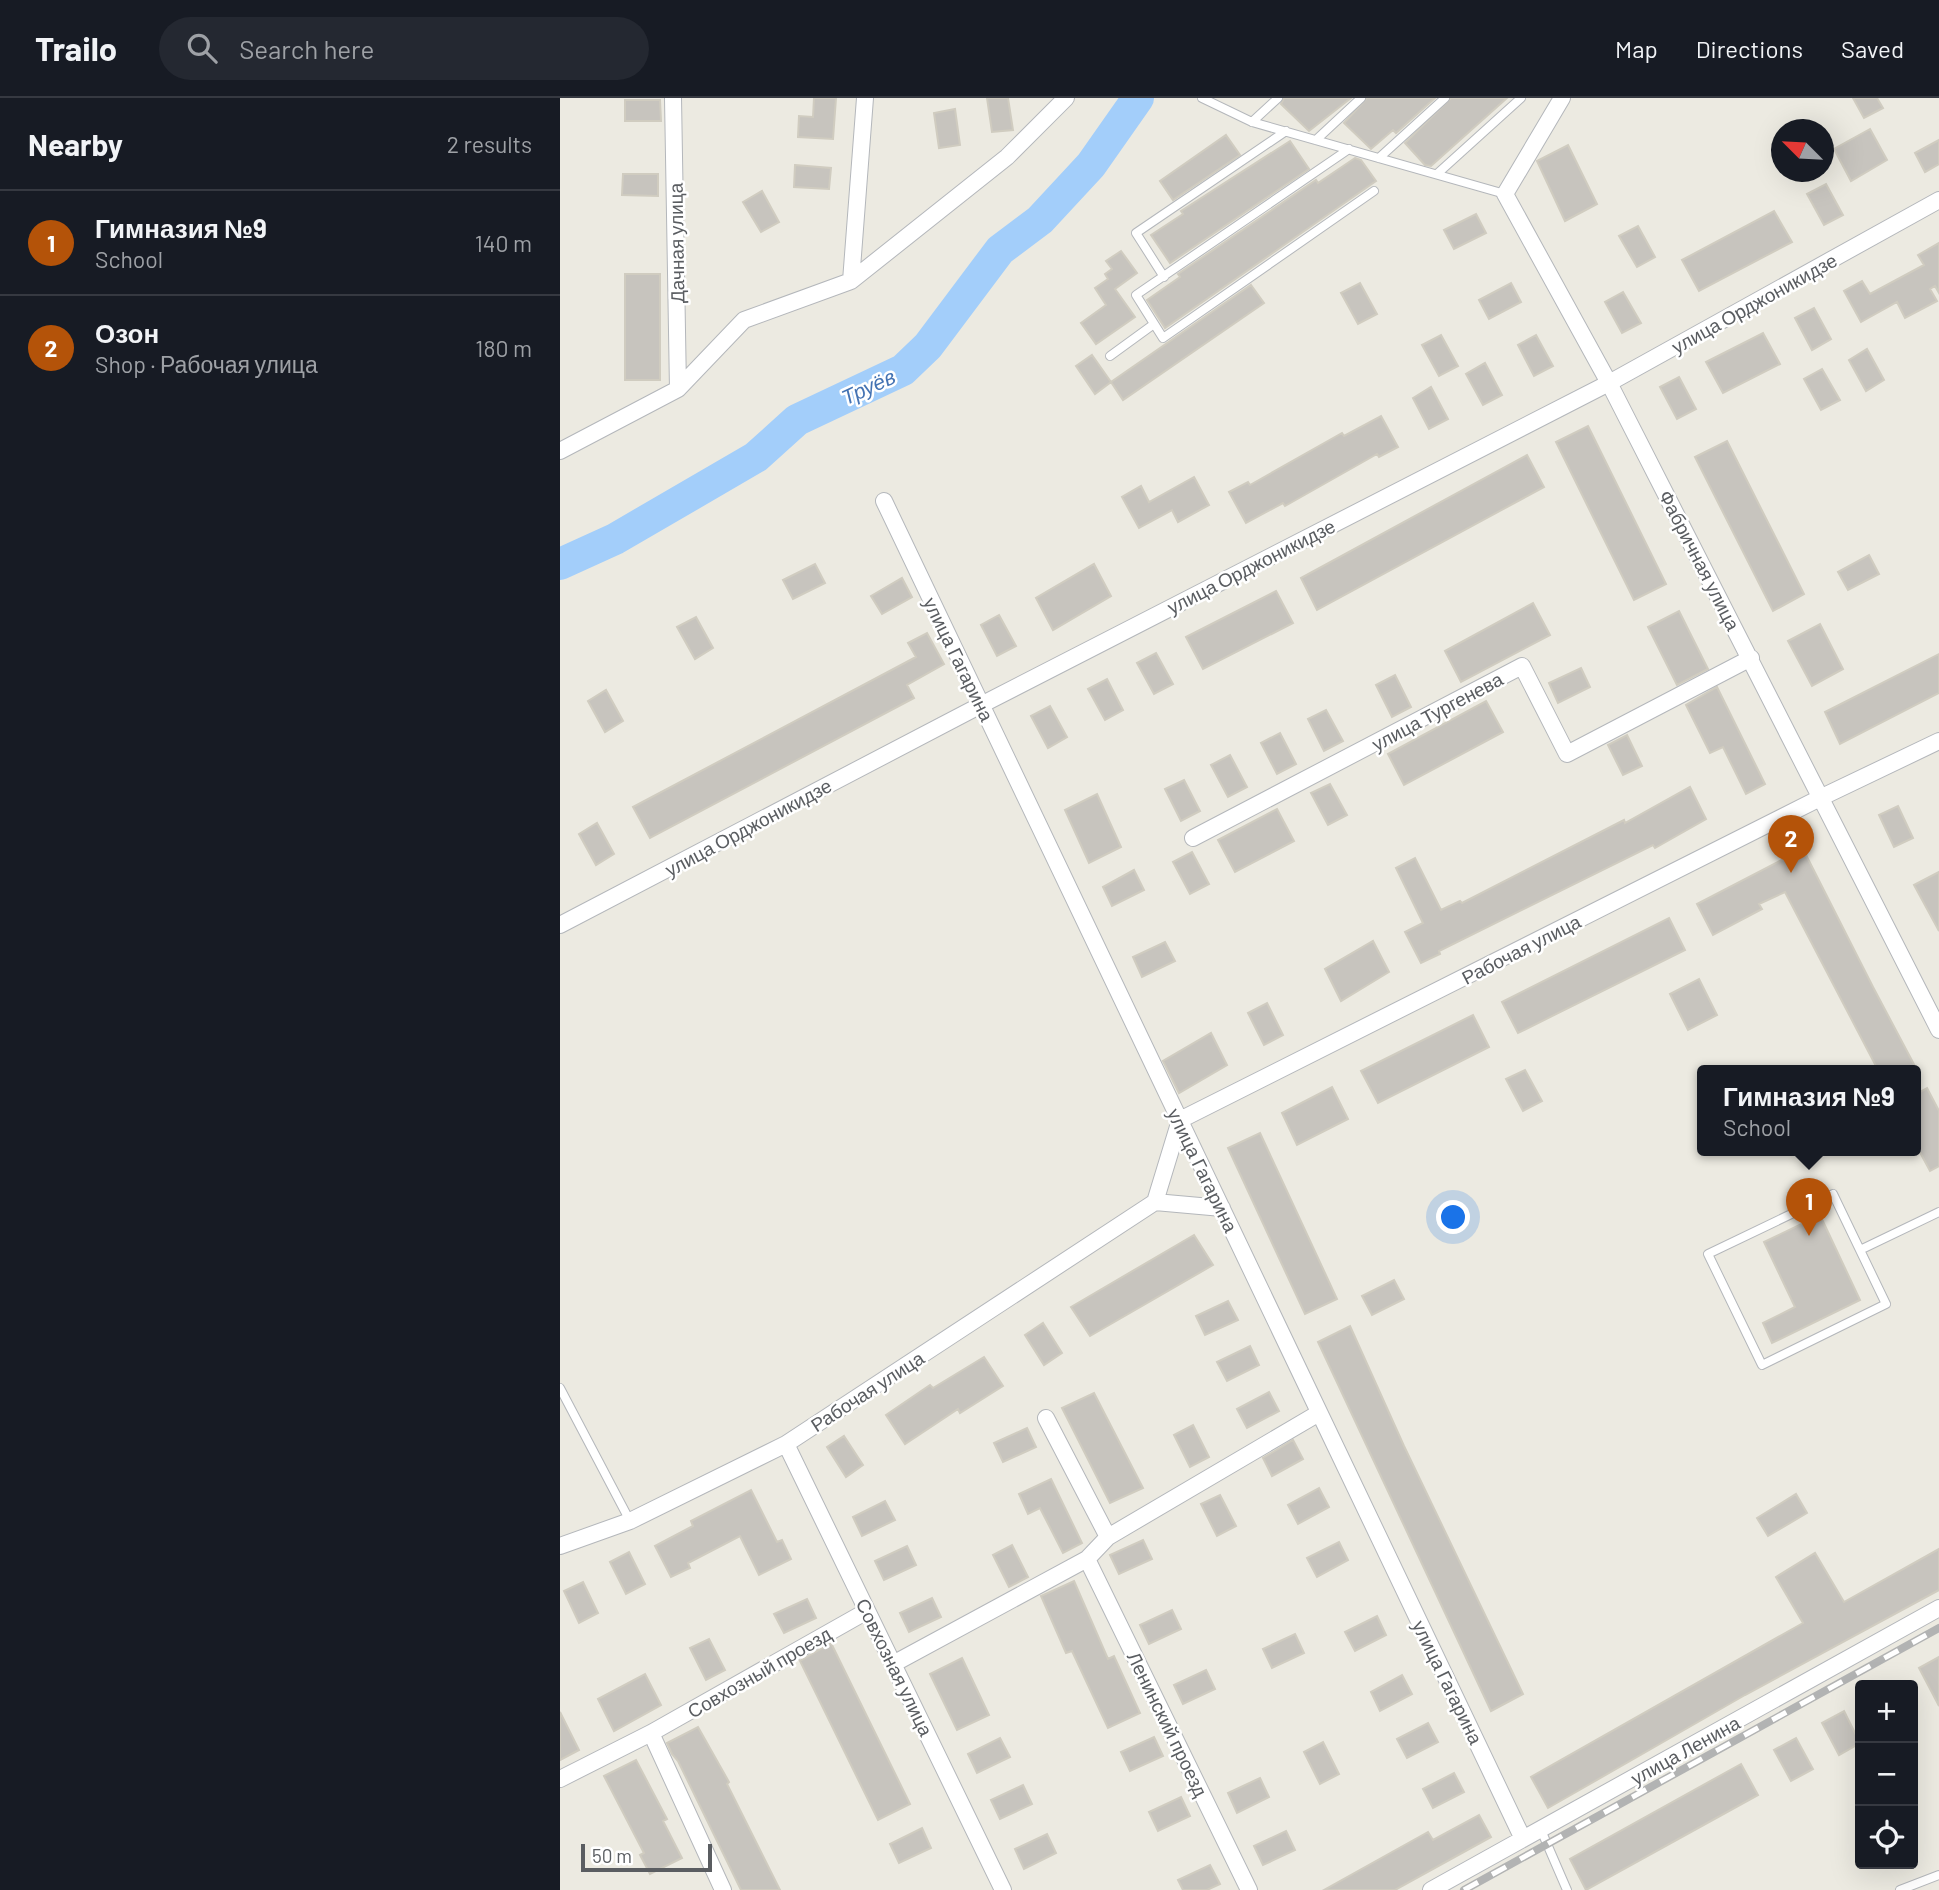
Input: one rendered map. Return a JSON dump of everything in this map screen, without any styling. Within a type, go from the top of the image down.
[{"type":"street","name":"Дачная улица","points":[[673,98],[678,389]]},
{"type":"street","points":[[851,281],[866,98]]},
{"type":"street","points":[[560,451],[678,389],[744,320],[851,281],[1007,157],[1066,98]]},
{"type":"street","points":[[1505,194],[1562,98]]},
{"type":"street","name":"Фабричная улица","points":[[1505,194],[1609,383],[1939,1030]]},
{"type":"street","name":"улица Орджоникидзе","points":[[560,925],[981,705],[1609,383],[1939,200]]},
{"type":"street","name":"улица Гагарина","points":[[884,501],[1523,1839]]},
{"type":"street","name":"улица Тургенева","points":[[1193,838],[1522,666],[1567,754],[1751,658]]},
{"type":"street","name":"Рабочая улица","points":[[1180,1120],[1822,797],[1939,741]]},
{"type":"street","points":[[1180,1120],[1155,1202],[1222,1208]]},
{"type":"street","name":"Рабочая улица","points":[[560,1546],[631,1521],[786,1444],[1155,1202]]},
{"type":"street","points":[[893,1664],[1087,1559],[1108,1537],[1319,1413]]},
{"type":"street","points":[[1046,1418],[1108,1537]]},
{"type":"street","name":"Совхозная улица","points":[[786,1444],[1003,1890]]},
{"type":"street","name":"Ленинский проезд","points":[[1087,1559],[1249,1890]]},
{"type":"street","name":"улица Ленина","points":[[1431,1890],[1939,1608]]},
{"type":"street","name":"Совхозный проезд","points":[[560,1779],[651,1733],[867,1611]]},
{"type":"street","points":[[651,1733],[723,1890]]},
{"type":"lane","points":[[1202,98],[1252,121],[1505,194]]},
{"type":"lane","points":[[1252,121],[1278,98]]},
{"type":"lane","points":[[1316,140],[1361,98]]},
{"type":"lane","points":[[1379,158],[1445,98]]},
{"type":"lane","points":[[1437,174],[1521,98]]},
{"type":"lane","points":[[1164,277],[1136,233],[1286,131]]},
{"type":"lane","points":[[1349,149],[1136,295],[1163,338],[1374,191]]},
{"type":"lane","points":[[1110,356],[1154,324]]},
{"type":"lane","points":[[1833,1194],[1860,1250],[1886,1304],[1762,1365],[1709,1254],[1833,1194]]},
{"type":"lane","points":[[1860,1250],[1939,1212]]},
{"type":"lane","points":[[560,1388],[631,1521]]},
{"type":"lane","points":[[1541,1830],[1567,1890]]},
{"type":"lane","points":[[1900,1890],[1939,1875]]},
{"type":"building","points":[[814,98],[836,98],[833,139],[798,137],[799,116],[813,117]]},
{"type":"building","points":[[987,98],[1008,98],[1013,130],[992,132]]},
{"type":"building","points":[[1284,98],[1351,98],[1309,131],[1281,104]]},
{"type":"building","points":[[1367,98],[1435,98],[1396,133],[1393,130],[1371,149],[1344,123]]},
{"type":"building","points":[[1451,98],[1507,98],[1431,166],[1425,165],[1405,143]]},
{"type":"building","points":[[1853,98],[1877,98],[1883,108],[1864,118]]},
{"type":"building","points":[[625,100],[660,100],[661,121],[625,121]]},
{"type":"building","points":[[955,109],[960,145],[939,148],[934,113]]},
{"type":"building","points":[[1870,129],[1887,160],[1851,181],[1834,149]]},
{"type":"building","points":[[1226,135],[1240,155],[1173,200],[1160,181]]},
{"type":"building","points":[[1939,140],[1939,164],[1925,172],[1915,153]]},
{"type":"building","points":[[1290,141],[1309,169],[1170,263],[1151,235],[1183,214],[1181,211]]},
{"type":"building","points":[[1568,145],[1597,204],[1565,221],[1537,161]]},
{"type":"building","points":[[1355,158],[1361,160],[1376,181],[1165,328],[1147,300],[1180,277],[1178,274],[1316,180],[1318,183]]},
{"type":"building","points":[[795,165],[831,168],[829,189],[794,187]]},
{"type":"building","points":[[623,174],[658,174],[658,196],[622,195]]},
{"type":"building","points":[[1826,184],[1843,215],[1824,225],[1807,194]]},
{"type":"building","points":[[762,191],[779,222],[761,232],[743,202]]},
{"type":"building","points":[[1774,211],[1792,242],[1699,291],[1682,260]]},
{"type":"building","points":[[1476,214],[1486,233],[1454,249],[1444,230]]},
{"type":"building","points":[[1638,226],[1655,257],[1637,267],[1619,236]]},
{"type":"building","points":[[1939,243],[1939,293],[1935,286],[1930,289],[1937,301],[1905,318],[1897,302],[1861,322],[1844,291],[1862,281],[1870,294],[1924,265],[1918,255]]},
{"type":"building","points":[[1121,251],[1137,273],[1115,289],[1135,317],[1096,344],[1081,323],[1106,305],[1095,288],[1108,279],[1105,274],[1112,269],[1106,261]]},
{"type":"building","points":[[625,274],[660,274],[660,380],[625,380]]},
{"type":"building","points":[[1360,283],[1377,314],[1358,324],[1341,293]]},
{"type":"building","points":[[1511,283],[1521,302],[1489,319],[1479,300]]},
{"type":"building","points":[[1251,285],[1264,303],[1123,400],[1111,382]]},
{"type":"building","points":[[1623,292],[1641,323],[1622,333],[1605,302]]},
{"type":"building","points":[[1814,308],[1831,339],[1812,350],[1795,318]]},
{"type":"building","points":[[1763,333],[1780,364],[1723,393],[1706,362]]},
{"type":"building","points":[[1441,335],[1458,366],[1439,376],[1422,345]]},
{"type":"building","points":[[1536,335],[1553,366],[1534,376],[1518,345]]},
{"type":"building","points":[[1867,349],[1884,380],[1866,391],[1849,360]]},
{"type":"building","points":[[1092,355],[1111,382],[1095,394],[1076,366]]},
{"type":"building","points":[[1485,363],[1502,395],[1483,405],[1466,374]]},
{"type":"building","points":[[1822,369],[1840,400],[1821,410],[1804,379]]},
{"type":"building","points":[[1679,377],[1696,409],[1677,419],[1660,387]]},
{"type":"building","points":[[1431,387],[1448,419],[1429,429],[1413,398]]},
{"type":"building","points":[[1381,416],[1398,447],[1379,457],[1377,454],[1285,506],[1283,503],[1246,523],[1229,492],[1248,482],[1250,485],[1342,433],[1344,436]]},
{"type":"building","points":[[1588,426],[1666,584],[1634,600],[1556,442]]},
{"type":"building","points":[[1727,441],[1804,594],[1773,611],[1695,457]]},
{"type":"building","points":[[1527,455],[1544,487],[1317,610],[1301,578]]},
{"type":"building","points":[[1194,477],[1209,505],[1178,522],[1172,510],[1139,528],[1122,497],[1141,486],[1149,502]]},
{"type":"building","points":[[1869,555],[1879,574],[1848,590],[1838,572]]},
{"type":"building","points":[[815,564],[825,583],[793,599],[783,580]]},
{"type":"building","points":[[1094,564],[1111,596],[1053,630],[1036,598]]},
{"type":"building","points":[[902,578],[912,597],[882,614],[871,596]]},
{"type":"building","points":[[1276,591],[1293,623],[1203,669],[1186,637]]},
{"type":"building","points":[[1533,603],[1550,635],[1461,682],[1445,651]]},
{"type":"building","points":[[1679,611],[1708,669],[1677,685],[1648,627]]},
{"type":"building","points":[[999,615],[1016,646],[997,656],[981,625]]},
{"type":"building","points":[[696,617],[713,648],[695,659],[677,627]]},
{"type":"building","points":[[1820,624],[1843,669],[1812,686],[1788,641]]},
{"type":"building","points":[[927,633],[944,664],[907,685],[914,698],[650,838],[633,807],[916,657],[908,643]]},
{"type":"building","points":[[1156,653],[1173,684],[1154,694],[1137,663]]},
{"type":"building","points":[[1939,654],[1939,693],[1840,744],[1825,712]]},
{"type":"building","points":[[1581,668],[1590,687],[1558,703],[1549,683]]},
{"type":"building","points":[[1395,675],[1411,707],[1392,717],[1376,685]]},
{"type":"building","points":[[1107,679],[1123,710],[1105,720],[1088,689]]},
{"type":"building","points":[[1717,687],[1765,784],[1746,794],[1723,747],[1710,753],[1686,705]]},
{"type":"building","points":[[606,690],[623,721],[605,732],[588,701]]},
{"type":"building","points":[[1486,701],[1503,732],[1404,785],[1388,754]]},
{"type":"building","points":[[1050,706],[1067,737],[1048,748],[1031,716]]},
{"type":"building","points":[[1326,710],[1343,741],[1324,751],[1308,719]]},
{"type":"building","points":[[1280,733],[1296,764],[1277,774],[1261,743]]},
{"type":"building","points":[[1627,735],[1642,766],[1623,775],[1608,745]]},
{"type":"building","points":[[1230,755],[1247,787],[1228,797],[1211,765]]},
{"type":"building","points":[[1184,780],[1200,811],[1181,821],[1165,789]]},
{"type":"building","points":[[1330,784],[1347,815],[1328,825],[1311,793]]},
{"type":"building","points":[[1690,787],[1706,819],[1655,848],[1653,845],[1439,951],[1440,954],[1421,963],[1405,932],[1423,923],[1396,868],[1415,858],[1441,910],[1460,901],[1462,903],[1624,820],[1625,823]]},
{"type":"building","points":[[1097,794],[1121,847],[1089,863],[1065,810]]},
{"type":"building","points":[[1898,806],[1913,838],[1894,847],[1879,815]]},
{"type":"building","points":[[1277,809],[1294,841],[1235,872],[1218,840]]},
{"type":"building","points":[[597,823],[614,854],[596,865],[579,834]]},
{"type":"building","points":[[1803,849],[1914,1065],[1875,1065],[1785,892],[1759,904],[1762,909],[1713,935],[1697,904]]},
{"type":"building","points":[[1192,852],[1209,884],[1190,894],[1173,862]]},
{"type":"building","points":[[1134,870],[1144,890],[1112,906],[1103,887]]},
{"type":"building","points":[[1939,872],[1939,931],[1914,885]]},
{"type":"building","points":[[1669,918],[1685,950],[1518,1033],[1502,1002]]},
{"type":"building","points":[[1373,941],[1389,972],[1341,1001],[1325,969]]},
{"type":"building","points":[[1165,942],[1175,961],[1142,977],[1133,957]]},
{"type":"building","points":[[1699,979],[1717,1015],[1688,1030],[1670,994]]},
{"type":"building","points":[[1267,1003],[1283,1035],[1264,1045],[1248,1013]]},
{"type":"building","points":[[1473,1015],[1489,1047],[1378,1103],[1361,1071]]},
{"type":"building","points":[[1211,1033],[1227,1065],[1179,1093],[1163,1061]]},
{"type":"building","points":[[1525,1070],[1542,1101],[1523,1111],[1506,1079]]},
{"type":"building","points":[[1332,1087],[1348,1119],[1297,1145],[1282,1113]]},
{"type":"building","points":[[1927,1088],[1939,1111],[1939,1166],[1930,1171],[1921,1154],[1921,1091]]},
{"type":"building","points":[[1260,1133],[1337,1299],[1305,1314],[1228,1148]]},
{"type":"building","points":[[1820,1215],[1860,1300],[1772,1343],[1763,1323],[1795,1307],[1764,1242]]},
{"type":"building","points":[[1194,1235],[1213,1265],[1090,1336],[1071,1307]]},
{"type":"building","points":[[1394,1280],[1404,1299],[1372,1315],[1362,1296]]},
{"type":"building","points":[[1228,1301],[1238,1320],[1205,1335],[1196,1316]]},
{"type":"building","points":[[1043,1323],[1062,1353],[1044,1365],[1025,1335]]},
{"type":"building","points":[[1350,1326],[1404,1446],[1523,1694],[1491,1711],[1318,1342]]},
{"type":"building","points":[[1250,1346],[1259,1365],[1227,1381],[1217,1362]]},
{"type":"building","points":[[984,1357],[1003,1386],[960,1413],[958,1409],[905,1444],[886,1415],[930,1385],[933,1388]]},
{"type":"building","points":[[1269,1392],[1279,1411],[1247,1428],[1237,1409]]},
{"type":"building","points":[[1094,1393],[1143,1488],[1110,1503],[1062,1408]]},
{"type":"building","points":[[1193,1425],[1209,1457],[1190,1467],[1174,1435]]},
{"type":"building","points":[[1027,1428],[1036,1447],[1003,1462],[994,1443]]},
{"type":"building","points":[[844,1436],[863,1465],[846,1477],[827,1447]]},
{"type":"building","points":[[1293,1440],[1303,1459],[1272,1476],[1263,1458]]},
{"type":"building","points":[[1051,1479],[1082,1543],[1063,1553],[1040,1508],[1028,1514],[1019,1494]]},
{"type":"building","points":[[1319,1488],[1329,1507],[1298,1524],[1288,1505]]},
{"type":"building","points":[[751,1490],[777,1542],[782,1540],[791,1559],[759,1575],[740,1536],[688,1563],[690,1568],[671,1577],[655,1546],[693,1526],[691,1521]]},
{"type":"building","points":[[1796,1494],[1807,1513],[1768,1536],[1757,1518]]},
{"type":"building","points":[[1220,1495],[1236,1526],[1217,1536],[1201,1504]]},
{"type":"building","points":[[885,1501],[895,1520],[862,1536],[853,1517]]},
{"type":"building","points":[[1143,1540],[1152,1559],[1119,1574],[1110,1555]]},
{"type":"building","points":[[1339,1542],[1348,1560],[1317,1577],[1307,1558]]},
{"type":"building","points":[[1012,1545],[1028,1577],[1009,1587],[993,1555]]},
{"type":"building","points":[[907,1546],[916,1565],[884,1580],[875,1561]]},
{"type":"building","points":[[1939,1549],[1939,1590],[1745,1695],[1548,1808],[1531,1777],[1803,1623],[1776,1577],[1815,1553],[1844,1602]]},
{"type":"building","points":[[629,1552],[645,1584],[626,1594],[610,1562]]},
{"type":"building","points":[[1074,1581],[1108,1659],[1114,1656],[1140,1713],[1108,1728],[1072,1651],[1066,1653],[1041,1596]]},
{"type":"building","points":[[583,1582],[598,1613],[579,1623],[564,1591]]},
{"type":"building","points":[[932,1598],[941,1617],[909,1632],[900,1613]]},
{"type":"building","points":[[807,1599],[816,1618],[784,1633],[774,1614]]},
{"type":"building","points":[[1172,1610],[1181,1629],[1149,1644],[1140,1625]]},
{"type":"building","points":[[1377,1616],[1386,1635],[1355,1651],[1345,1632]]},
{"type":"building","points":[[1295,1634],[1304,1653],[1272,1668],[1263,1649]]},
{"type":"building","points":[[709,1639],[725,1670],[706,1680],[690,1648]]},
{"type":"building","points":[[831,1643],[910,1804],[878,1820],[800,1661]]},
{"type":"building","points":[[1939,1657],[1939,1706],[1919,1668]]},
{"type":"building","points":[[962,1658],[989,1715],[957,1730],[930,1674]]},
{"type":"building","points":[[1206,1670],[1215,1689],[1183,1704],[1174,1685]]},
{"type":"building","points":[[645,1674],[661,1705],[614,1731],[598,1699]]},
{"type":"building","points":[[1402,1675],[1412,1694],[1380,1711],[1371,1692]]},
{"type":"building","points":[[1844,1711],[1855,1733],[1855,1746],[1839,1755],[1822,1723]]},
{"type":"building","points":[[560,1712],[579,1750],[560,1760]]},
{"type":"building","points":[[1428,1723],[1438,1742],[1407,1758],[1397,1739]]},
{"type":"building","points":[[698,1727],[729,1782],[727,1784],[780,1890],[741,1890],[678,1761],[672,1754],[667,1743]]},
{"type":"building","points":[[1154,1737],[1163,1756],[1130,1771],[1121,1752]]},
{"type":"building","points":[[1000,1738],[1010,1757],[977,1773],[968,1754]]},
{"type":"building","points":[[1796,1738],[1813,1769],[1791,1781],[1774,1750]]},
{"type":"building","points":[[1323,1742],[1339,1774],[1320,1784],[1304,1752]]},
{"type":"building","points":[[636,1760],[667,1819],[663,1821],[682,1858],[650,1874],[640,1855],[644,1853],[604,1776]]},
{"type":"building","points":[[1741,1764],[1758,1795],[1586,1890],[1570,1859]]},
{"type":"building","points":[[1454,1773],[1464,1792],[1433,1808],[1423,1789]]},
{"type":"building","points":[[1260,1778],[1269,1797],[1237,1813],[1228,1793]]},
{"type":"building","points":[[1023,1785],[1032,1804],[1000,1819],[991,1800]]},
{"type":"building","points":[[1181,1797],[1190,1816],[1158,1831],[1149,1812]]},
{"type":"building","points":[[1479,1815],[1491,1837],[1395,1890],[1324,1890],[1428,1832],[1433,1840]]},
{"type":"building","points":[[922,1828],[931,1848],[899,1863],[890,1844]]},
{"type":"building","points":[[1286,1831],[1295,1850],[1263,1865],[1254,1846]]},
{"type":"building","points":[[1047,1834],[1056,1853],[1024,1869],[1015,1849]]},
{"type":"building","points":[[1210,1865],[1220,1884],[1207,1890],[1183,1890],[1178,1880]]},
{"type":"waterway","name":"Труёв","points":[[560,564],[615,539],[756,457],[797,420],[903,370],[928,346],[1000,250],[1040,220],[1091,165],[1138,98]]},
{"type":"railway","points":[[1464,1890],[1939,1628]]},
{"type":"place","name":"Озон","points":[[1791,873]]},
{"type":"place","name":"Гимназия №9","points":[[1809,1236]]}]
